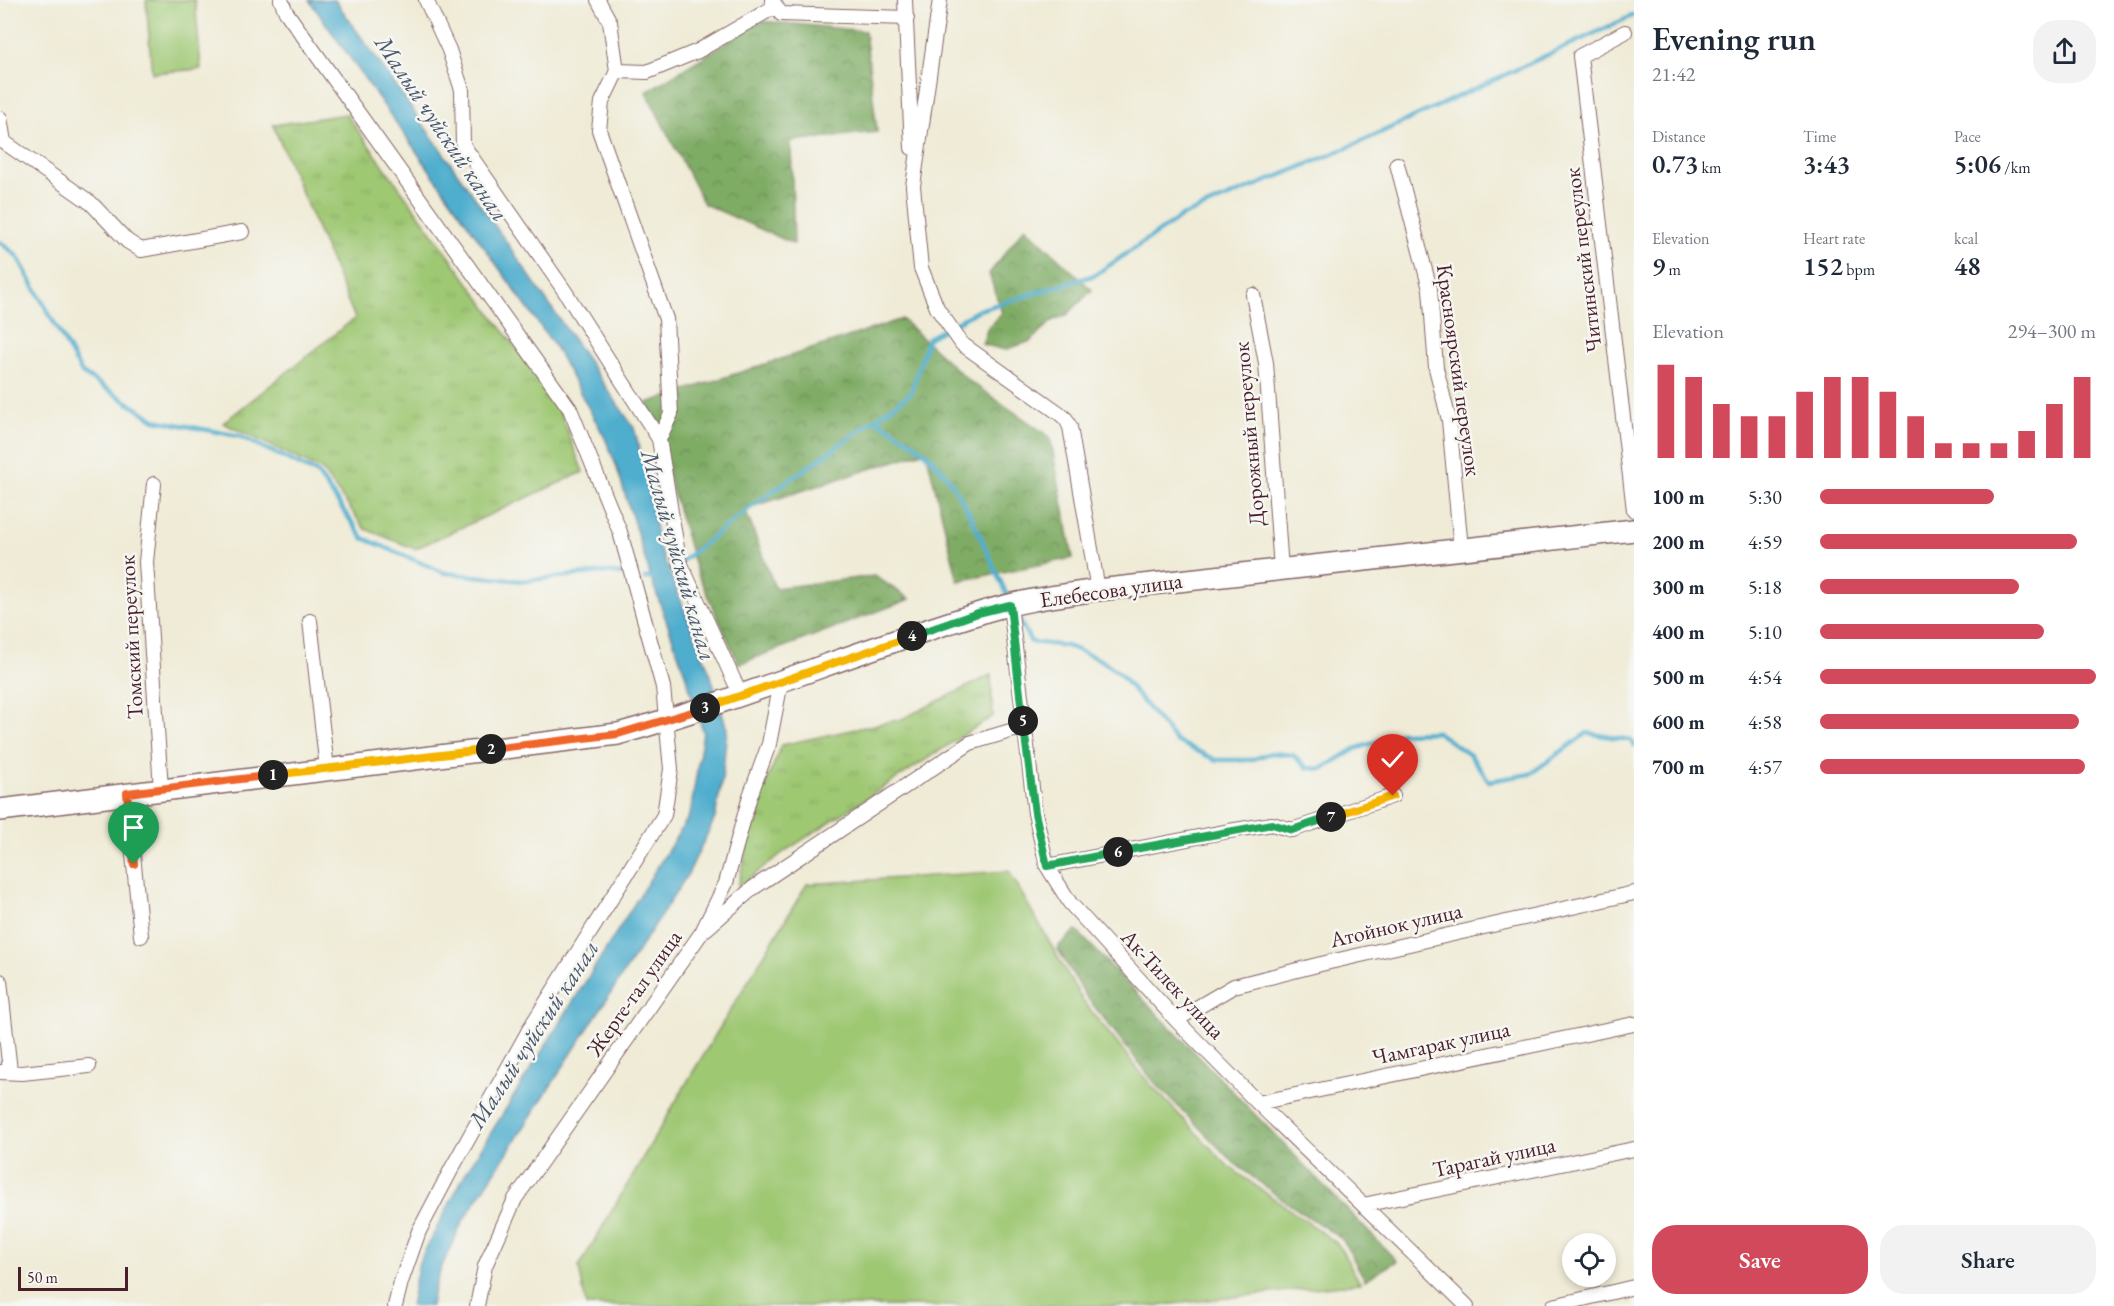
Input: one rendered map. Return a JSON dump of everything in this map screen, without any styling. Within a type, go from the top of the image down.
[{"type":"main road","name":"Елебесова улица","points":[[0,810],[618,734],[735,698],[978,613],[1010,605],[1098,590],[1634,530]]},
{"type":"street","points":[[281,0],[286,12],[570,409],[620,532],[671,719],[671,769],[664,815],[533,1023],[452,1168],[418,1231],[395,1306]]},
{"type":"street","points":[[426,0],[449,50],[462,90],[463,145],[564,290],[659,439],[679,560],[736,685],[735,698]]},
{"type":"street","points":[[598,0],[610,22],[617,71],[602,102],[599,130],[666,319],[671,414],[659,439]]},
{"type":"street","points":[[905,0],[913,186],[921,268],[937,308],[963,344],[1066,419],[1070,427],[1098,590]]},
{"type":"street","points":[[913,186],[940,0]]},
{"type":"street","points":[[617,71],[647,72],[698,51],[774,3],[781,14],[906,18]]},
{"type":"street","name":"Читинский переулок","points":[[1625,32],[1580,56],[1634,510]]},
{"type":"street","points":[[0,118],[4,142],[91,203],[127,241],[141,249],[242,232]]},
{"type":"street","name":"Красноярский переулок","points":[[1397,164],[1430,289],[1436,368],[1449,420],[1461,549]]},
{"type":"street","name":"Дорожный переулок","points":[[1253,295],[1266,363],[1281,569]]},
{"type":"street","name":"Томский переулок","points":[[154,484],[146,562],[161,789]]},
{"type":"street","name":"Ак-Тилек улица","points":[[1010,605],[1035,813],[1047,866],[1070,903],[1176,1020],[1467,1306]]},
{"type":"street","points":[[310,621],[327,769]]},
{"type":"street","name":"Жерге-тал улица","points":[[477,1306],[485,1266],[515,1199],[702,932],[726,883],[750,796],[769,744],[780,682]]},
{"type":"street","points":[[702,932],[753,888],[970,743],[1024,728]]},
{"type":"street","points":[[127,793],[141,936]]},
{"type":"street","points":[[1047,866],[1272,824],[1292,830],[1393,796]]},
{"type":"street","name":"Атойнок улица","points":[[1176,1020],[1234,986],[1321,963],[1634,893]]},
{"type":"street","points":[[0,981],[5,1072],[90,1066]]},
{"type":"street","name":"Чамгарак улица","points":[[1258,1103],[1634,1024]]},
{"type":"street","name":"Тарагай улица","points":[[1363,1205],[1634,1149]]},
{"type":"street","points":[[1553,1306],[1573,1304],[1634,1287]]},
{"type":"green space","points":[[146,0],[195,0],[201,69],[152,73]]},
{"type":"green space","points":[[762,21],[865,31],[877,132],[791,141],[794,244],[704,204],[646,92]]},
{"type":"green space","points":[[346,114],[558,406],[583,472],[415,549],[365,529],[322,470],[223,423],[355,318],[273,125]]},
{"type":"green space","points":[[1025,227],[1092,290],[1068,314],[1052,321],[1031,341],[1005,350],[982,344],[988,327],[1002,313],[989,274]]},
{"type":"green space","points":[[902,319],[968,380],[1050,437],[1073,558],[958,581],[926,451],[745,509],[775,588],[875,576],[910,599],[739,664],[696,570],[647,403]]},
{"type":"green space","points":[[991,675],[993,716],[785,851],[738,887],[755,809],[782,745],[902,719]]},
{"type":"green space","points":[[1009,871],[1083,1001],[1150,1084],[1228,1166],[1338,1244],[1360,1283],[1155,1306],[586,1306],[579,1267],[807,884]]},
{"type":"green space","points":[[1076,930],[1397,1261],[1365,1280],[1342,1239],[1283,1200],[1234,1163],[1155,1083],[1086,996],[1057,948]]},
{"type":"water","points":[[309,0],[335,0],[507,243],[634,428],[644,465],[659,547],[710,673],[727,729],[722,780],[715,818],[688,874],[463,1221],[439,1273],[431,1306],[410,1306],[419,1262],[465,1174],[690,815],[703,732],[616,465],[605,438],[555,347]]},
{"type":"waterway","name":"Малый чуйский канал","points":[[664,575],[755,504],[911,393],[928,338],[979,310],[1095,275],[1182,216],[1347,148],[1634,15]]},
{"type":"waterway","points":[[0,242],[17,256],[82,373],[155,420],[239,436],[317,473],[363,538],[445,573],[523,581],[604,572],[620,574]]},
{"type":"waterway","points":[[875,419],[926,453],[953,485],[974,522],[1009,599]]},
{"type":"waterway","points":[[645,578],[651,578]]},
{"type":"waterway","points":[[1015,612],[1031,642],[1067,646],[1099,659],[1118,672],[1176,741],[1216,760],[1251,760],[1271,753],[1293,755],[1307,768],[1322,769],[1355,749],[1402,733],[1437,732],[1470,755],[1489,781],[1530,774],[1587,733],[1630,740],[1634,745]]},
{"type":"route","points":[[134,864],[127,793],[618,734],[739,697],[978,613],[1010,605],[1035,813],[1047,866],[1272,824],[1292,830],[1393,796]]}]
